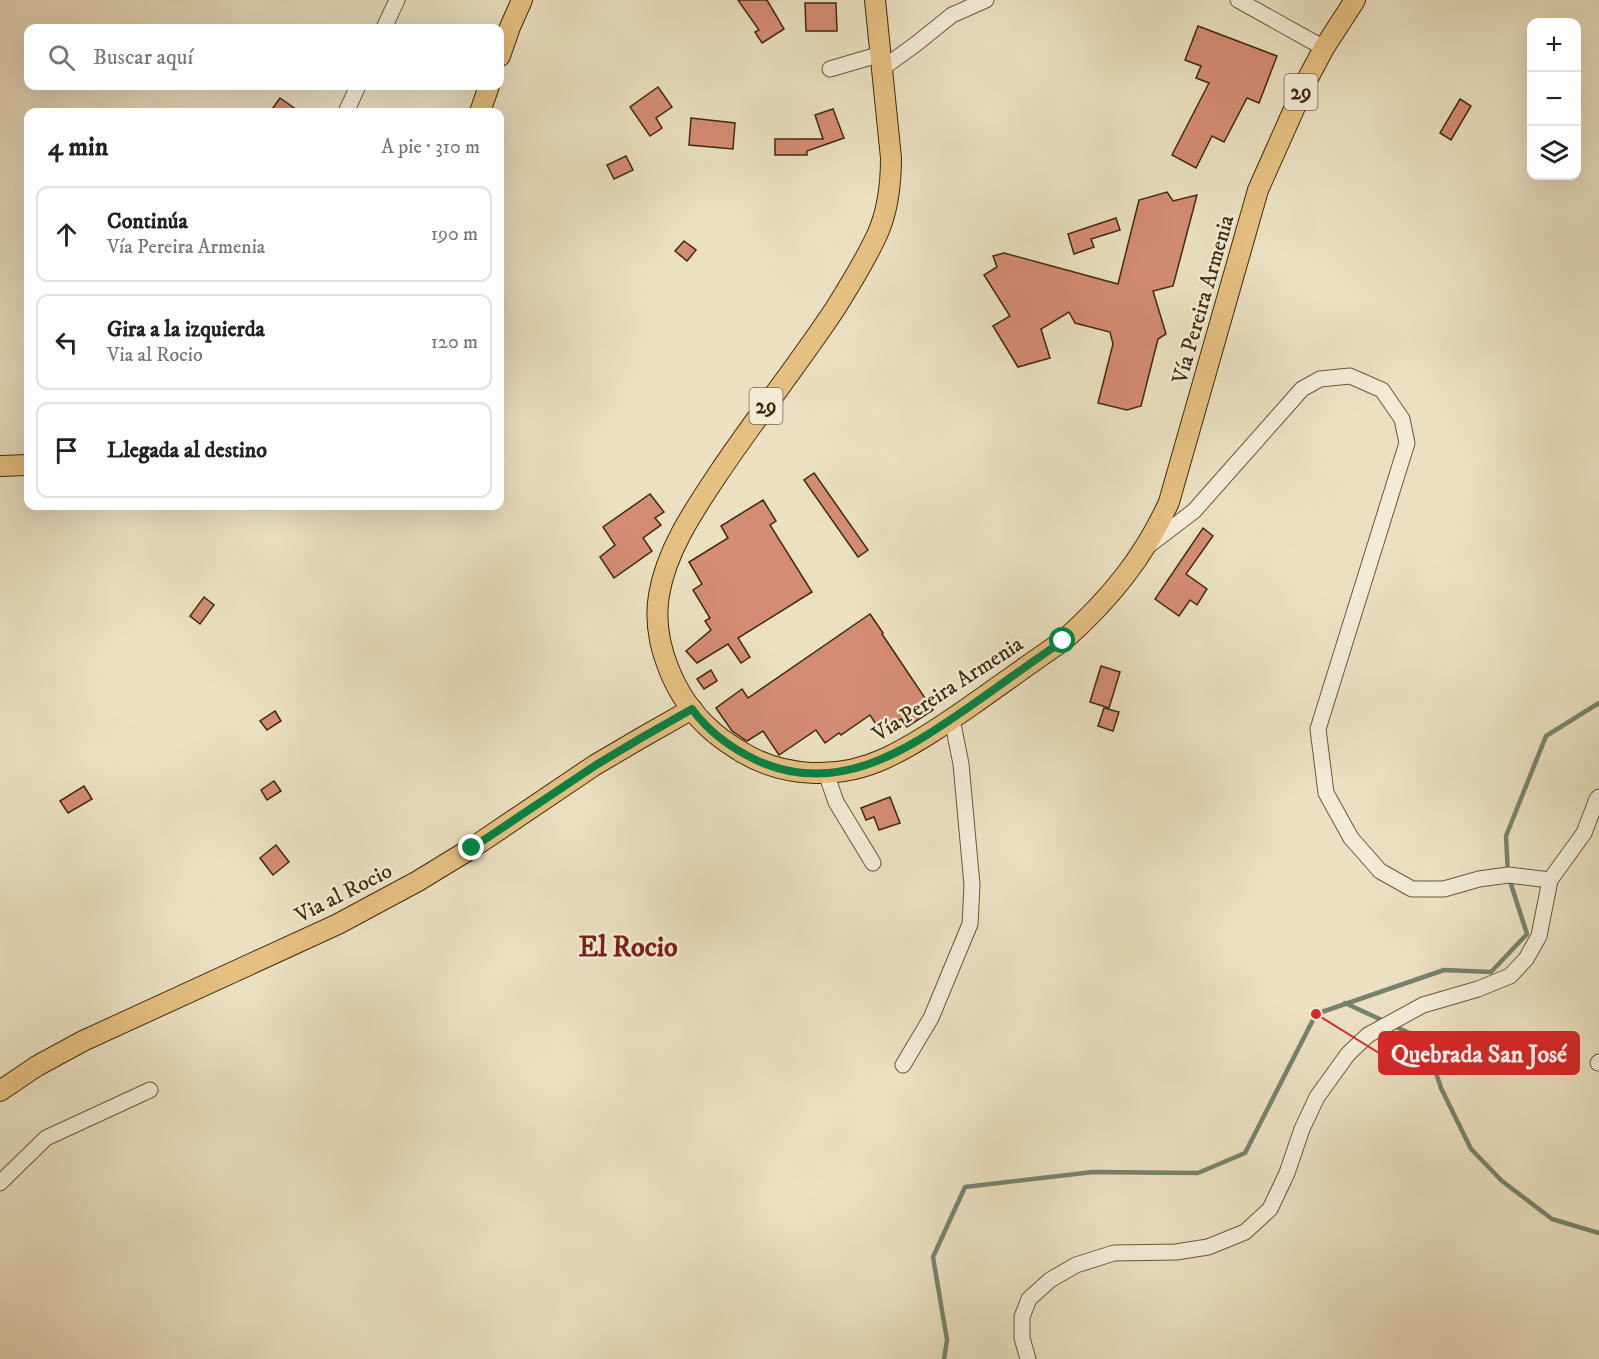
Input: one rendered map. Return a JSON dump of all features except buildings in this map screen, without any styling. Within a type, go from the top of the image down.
[{"type":"main road","points":[[504,44],[522,0]]},
{"type":"main road","name":"Vía Pereira Armenia","points":[[875,0],[891,148],[891,178],[885,215],[856,275],[821,330],[692,512],[664,571],[659,596],[657,620],[665,660],[692,709],[708,728],[748,756],[771,767],[796,772],[826,773],[853,769],[885,759],[952,719],[1063,641],[1120,583],[1158,528],[1169,502],[1258,190],[1290,116],[1324,48],[1355,0]]},
{"type":"main road","points":[[481,108],[488,90]]},
{"type":"main road","points":[[0,466],[24,465]]},
{"type":"main road","name":"Via al Rocio","points":[[0,1091],[36,1066],[83,1041],[338,924],[418,881],[472,848],[596,765],[692,709]]},
{"type":"street","points":[[386,24],[397,0]]},
{"type":"street","points":[[830,69],[882,61],[916,44],[952,15],[986,0]]},
{"type":"street","points":[[1238,0],[1324,48]]},
{"type":"street","points":[[348,108],[356,90]]},
{"type":"street","points":[[1145,548],[1194,511],[1302,389],[1320,380],[1350,375],[1382,390],[1402,419],[1407,443],[1318,729],[1326,793],[1351,838],[1380,871],[1412,889],[1444,889],[1479,879],[1508,875],[1550,880]]},
{"type":"street","points":[[903,1065],[931,1018],[970,924],[972,885],[961,764],[952,719]]},
{"type":"street","points":[[826,773],[836,802],[873,863]]},
{"type":"street","points":[[1028,1359],[1022,1338],[1022,1317],[1029,1299],[1050,1280],[1076,1265],[1114,1253],[1176,1252],[1208,1247],[1245,1232],[1270,1209],[1317,1097],[1348,1053],[1368,1035],[1423,1005],[1478,989],[1510,976],[1526,959],[1539,936],[1550,880],[1584,833],[1599,797]]},
{"type":"street","points":[[0,1183],[46,1138],[150,1090]]},
{"type":"waterway","points":[[944,1359],[947,1340],[933,1257],[965,1187],[1093,1172],[1198,1173],[1245,1153],[1316,1014],[1444,970],[1491,972],[1527,934],[1508,875],[1506,836],[1546,736],[1599,703]]},
{"type":"waterway","points":[[1345,1003],[1386,1022]]},
{"type":"waterway","points":[[1394,1026],[1425,1040],[1441,1088],[1471,1149],[1502,1181],[1552,1219],[1599,1233]]},
{"type":"place","name":"Quebrada San José","points":[[1316,1014]]},
{"type":"district","name":"El Rocio","points":[[628,946]]},
{"type":"route","points":[[472,848],[596,765],[692,709],[708,728],[725,742],[771,767],[816,774],[853,769],[885,759],[926,735],[1063,641]]}]
